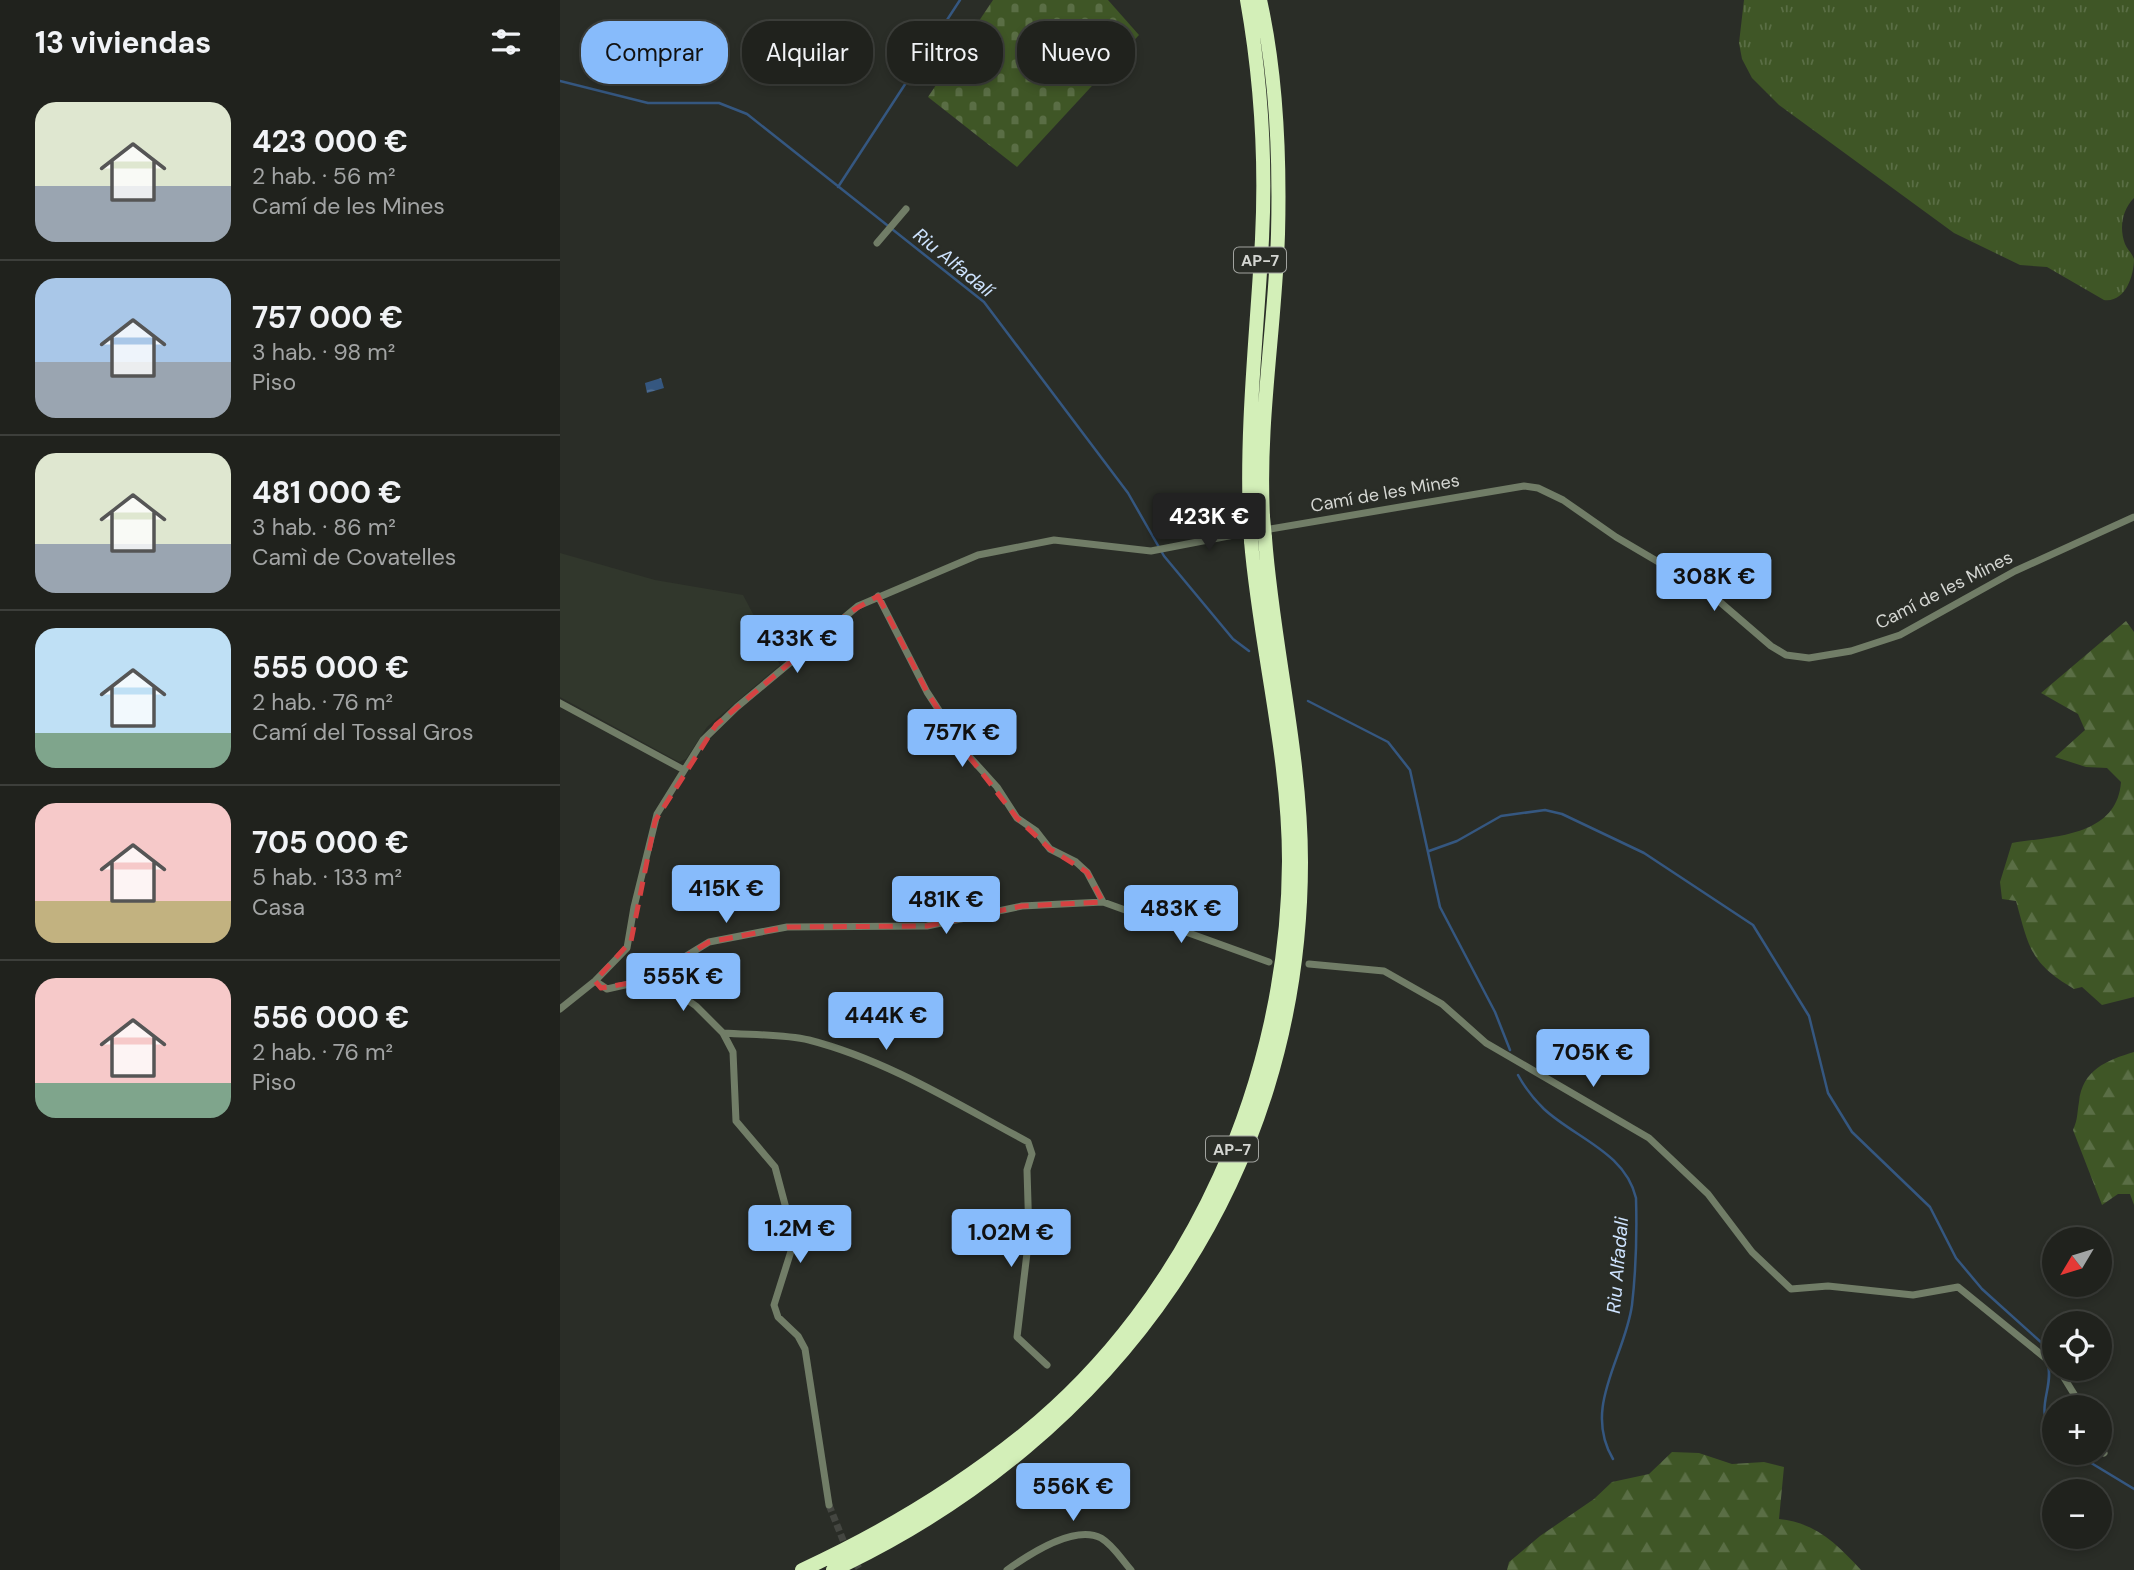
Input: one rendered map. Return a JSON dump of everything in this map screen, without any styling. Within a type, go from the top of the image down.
[{"type":"highway","name":"AP-7","points":[[833,1570],[954,1499],[1028,1447],[1069,1411],[1121,1355],[1178,1277],[1209,1228],[1240,1164],[1276,1056],[1299,913],[1298,804],[1269,593],[1257,530],[1249,411],[1262,237],[1262,135],[1259,83],[1247,0]]},
{"type":"highway","name":"AP-7","points":[[802,1570],[845,1550],[925,1503],[1024,1434],[1068,1394],[1128,1326],[1186,1243],[1224,1167],[1247,1110],[1275,1004],[1289,863],[1282,772],[1255,594],[1262,421],[1278,236],[1273,77],[1260,0]]},
{"type":"street","points":[[879,240],[906,209]]},
{"type":"street","name":"Camí de les Mines","points":[[560,1009],[617,961],[631,941],[634,907],[655,821],[667,796],[716,725],[858,606],[978,555],[1054,540],[1151,551],[1257,530],[1524,486],[1538,488],[1563,499],[1616,537],[1706,590],[1786,655],[1809,658],[1852,651],[1900,635],[2015,571],[2134,517]]},
{"type":"street","points":[[878,596],[928,692],[968,755],[997,787],[1017,818],[1036,831],[1050,849],[1076,862],[1087,872],[1103,902]]},
{"type":"street","points":[[560,703],[684,770]]},
{"type":"street","points":[[595,981],[601,988],[607,989],[647,980],[709,942],[783,928],[927,926],[1022,906],[1103,902],[1269,962]]},
{"type":"street","points":[[1309,964],[1384,971],[1395,975],[1442,1004],[1486,1044],[1650,1138],[1708,1194],[1752,1252],[1791,1289],[1799,1291],[1828,1286],[1913,1295],[1958,1287],[2042,1356]]},
{"type":"street","points":[[647,980],[683,996],[725,1035],[735,1063],[736,1121],[775,1167],[791,1227],[792,1248],[774,1305],[778,1317],[798,1336],[806,1349],[829,1505]]},
{"type":"street","points":[[725,1035],[806,1039],[849,1052],[892,1070],[1028,1142],[1032,1154],[1027,1170],[1029,1236],[1017,1337],[1047,1365]]},
{"type":"street","points":[[1007,1570],[1042,1547],[1081,1536],[1102,1539],[1131,1570]]},
{"type":"highlighted area","points":[[878,596],[927,692],[968,755],[1017,818],[1050,849],[1087,872],[1103,902],[1022,906],[927,926],[787,927],[709,942],[647,980],[601,988],[595,981],[631,941],[655,821],[716,725],[850,612]]},
{"type":"shaded area","points":[[560,553],[655,580],[743,595],[780,665],[707,727],[686,759],[679,762],[560,697]]},
{"type":"green space","points":[[993,0],[1108,0],[1127,21],[1017,21],[1017,84],[1094,84],[1017,167],[928,97],[937,84],[1003,84],[1003,21],[979,21]]},
{"type":"green space","points":[[1744,0],[2134,0],[2134,198],[2124,214],[2122,226],[2125,244],[2134,259],[2130,280],[2123,293],[2111,300],[2104,300],[2047,267],[2020,265],[1954,233],[1779,105],[1752,78],[1742,59],[1739,43]]},
{"type":"green space","points":[[2126,621],[2134,632],[2134,997],[2102,1005],[2082,987],[2074,989],[2059,980],[2040,962],[2028,943],[2016,901],[2002,899],[2000,882],[2012,843],[2063,835],[2096,824],[2108,814],[2117,800],[2121,782],[2107,768],[2086,767],[2055,757],[2085,730],[2078,714],[2041,693]]},
{"type":"green space","points":[[2134,1052],[2134,1205],[2130,1194],[2118,1194],[2102,1205],[2073,1130],[2081,1091],[2085,1082],[2098,1068]]},
{"type":"green space","points":[[1672,1452],[1699,1453],[1732,1464],[1764,1462],[1784,1467],[1779,1519],[1815,1530],[1843,1551],[1861,1570],[1507,1570],[1509,1562],[1540,1536],[1594,1499],[1612,1482],[1649,1474]]},
{"type":"water","points":[[661,378],[664,388],[647,393],[645,383]]},
{"type":"waterway","points":[[838,187],[960,0]]},
{"type":"waterway","name":"Riu Alfadalí","points":[[560,81],[648,103],[719,103],[747,114],[984,302],[1128,493],[1164,556],[1233,639],[1249,651]]},
{"type":"waterway","points":[[1308,701],[1388,742],[1410,770],[1440,907],[1495,1012],[1510,1050]]},
{"type":"waterway","points":[[1429,851],[1457,841],[1501,816],[1545,810],[1562,814],[1644,853],[1753,925],[1809,1016],[1828,1093],[1852,1132],[1930,1207],[1956,1258],[1982,1289],[2042,1343]]},
{"type":"waterway","name":"Riu Alfadali","points":[[1518,1075],[1544,1109],[1610,1157],[1630,1182],[1636,1198],[1632,1305],[1608,1382],[1602,1420],[1605,1440],[1613,1459]]},
{"type":"waterway","points":[[2047,1395],[2049,1381]]},
{"type":"waterway","points":[[2094,1465],[2134,1489]]},
{"type":"tunnel","points":[[829,1505],[845,1545],[860,1570]]}]
